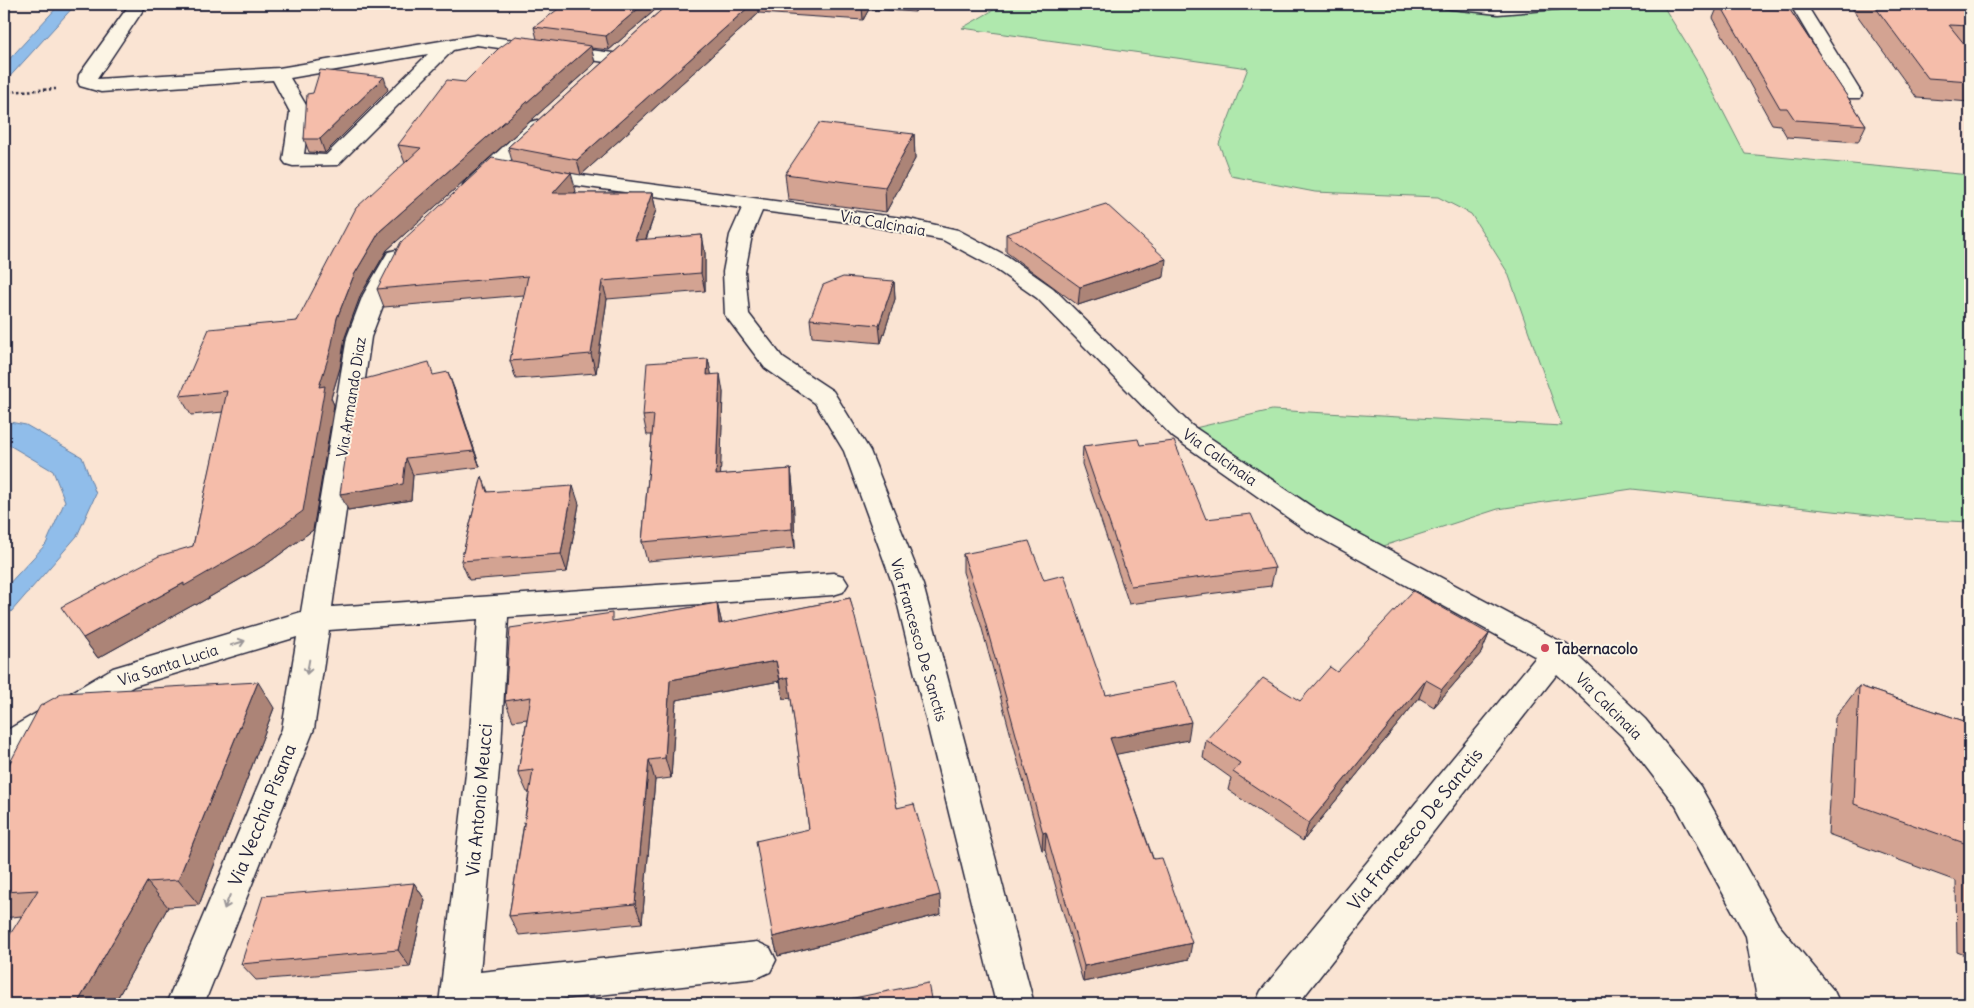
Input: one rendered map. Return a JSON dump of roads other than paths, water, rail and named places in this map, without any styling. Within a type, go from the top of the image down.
[{"type":"street","points":[[138,4],[88,75],[87,82],[101,86],[279,74],[478,40],[620,52],[592,77]]},
{"type":"street","points":[[1451,4],[1498,9],[1558,4]]},
{"type":"street","points":[[1798,4],[1853,94]]},
{"type":"street","points":[[279,74],[300,112],[293,160],[331,161],[447,45]]},
{"type":"street","points":[[459,198],[549,115]]},
{"type":"street","name":"Via Calcinaia","points":[[493,166],[552,179],[855,217],[926,230],[950,235],[999,261],[1045,293],[1182,431],[1314,522],[1556,654],[1634,728],[1688,796],[1764,933],[1777,1004]]},
{"type":"street","name":"Via Francesco De Sanctis","points":[[754,205],[741,235],[734,272],[736,315],[774,364],[824,397],[857,451],[908,586],[1015,1004]]},
{"type":"street","name":"Via Armando Diaz","points":[[317,619],[359,337],[375,295],[397,256],[411,243]]},
{"type":"street","points":[[317,619],[833,584]]},
{"type":"street","name":"Via Antonio Meucci","points":[[494,607],[484,748],[459,998],[757,960]]},
{"type":"street","name":"Via Santa Lucia","points":[[4,748],[124,677],[317,619]]},
{"type":"street","name":"Via Vecchia Pisana","points":[[185,1004],[298,729],[317,619]]},
{"type":"street","name":"Via Francesco De Sanctis","points":[[1274,1004],[1556,654]]},
{"type":"street","points":[[1764,933],[1821,1004]]},
{"type":"water","points":[[60,4],[76,4],[4,83],[4,65]]},
{"type":"water","points":[[4,421],[26,425],[82,457],[96,494],[77,536],[4,620],[4,589],[46,544],[65,501],[53,471],[4,442]]},
{"type":"place","name":"Tabernacolo","points":[[1545,648]]}]
